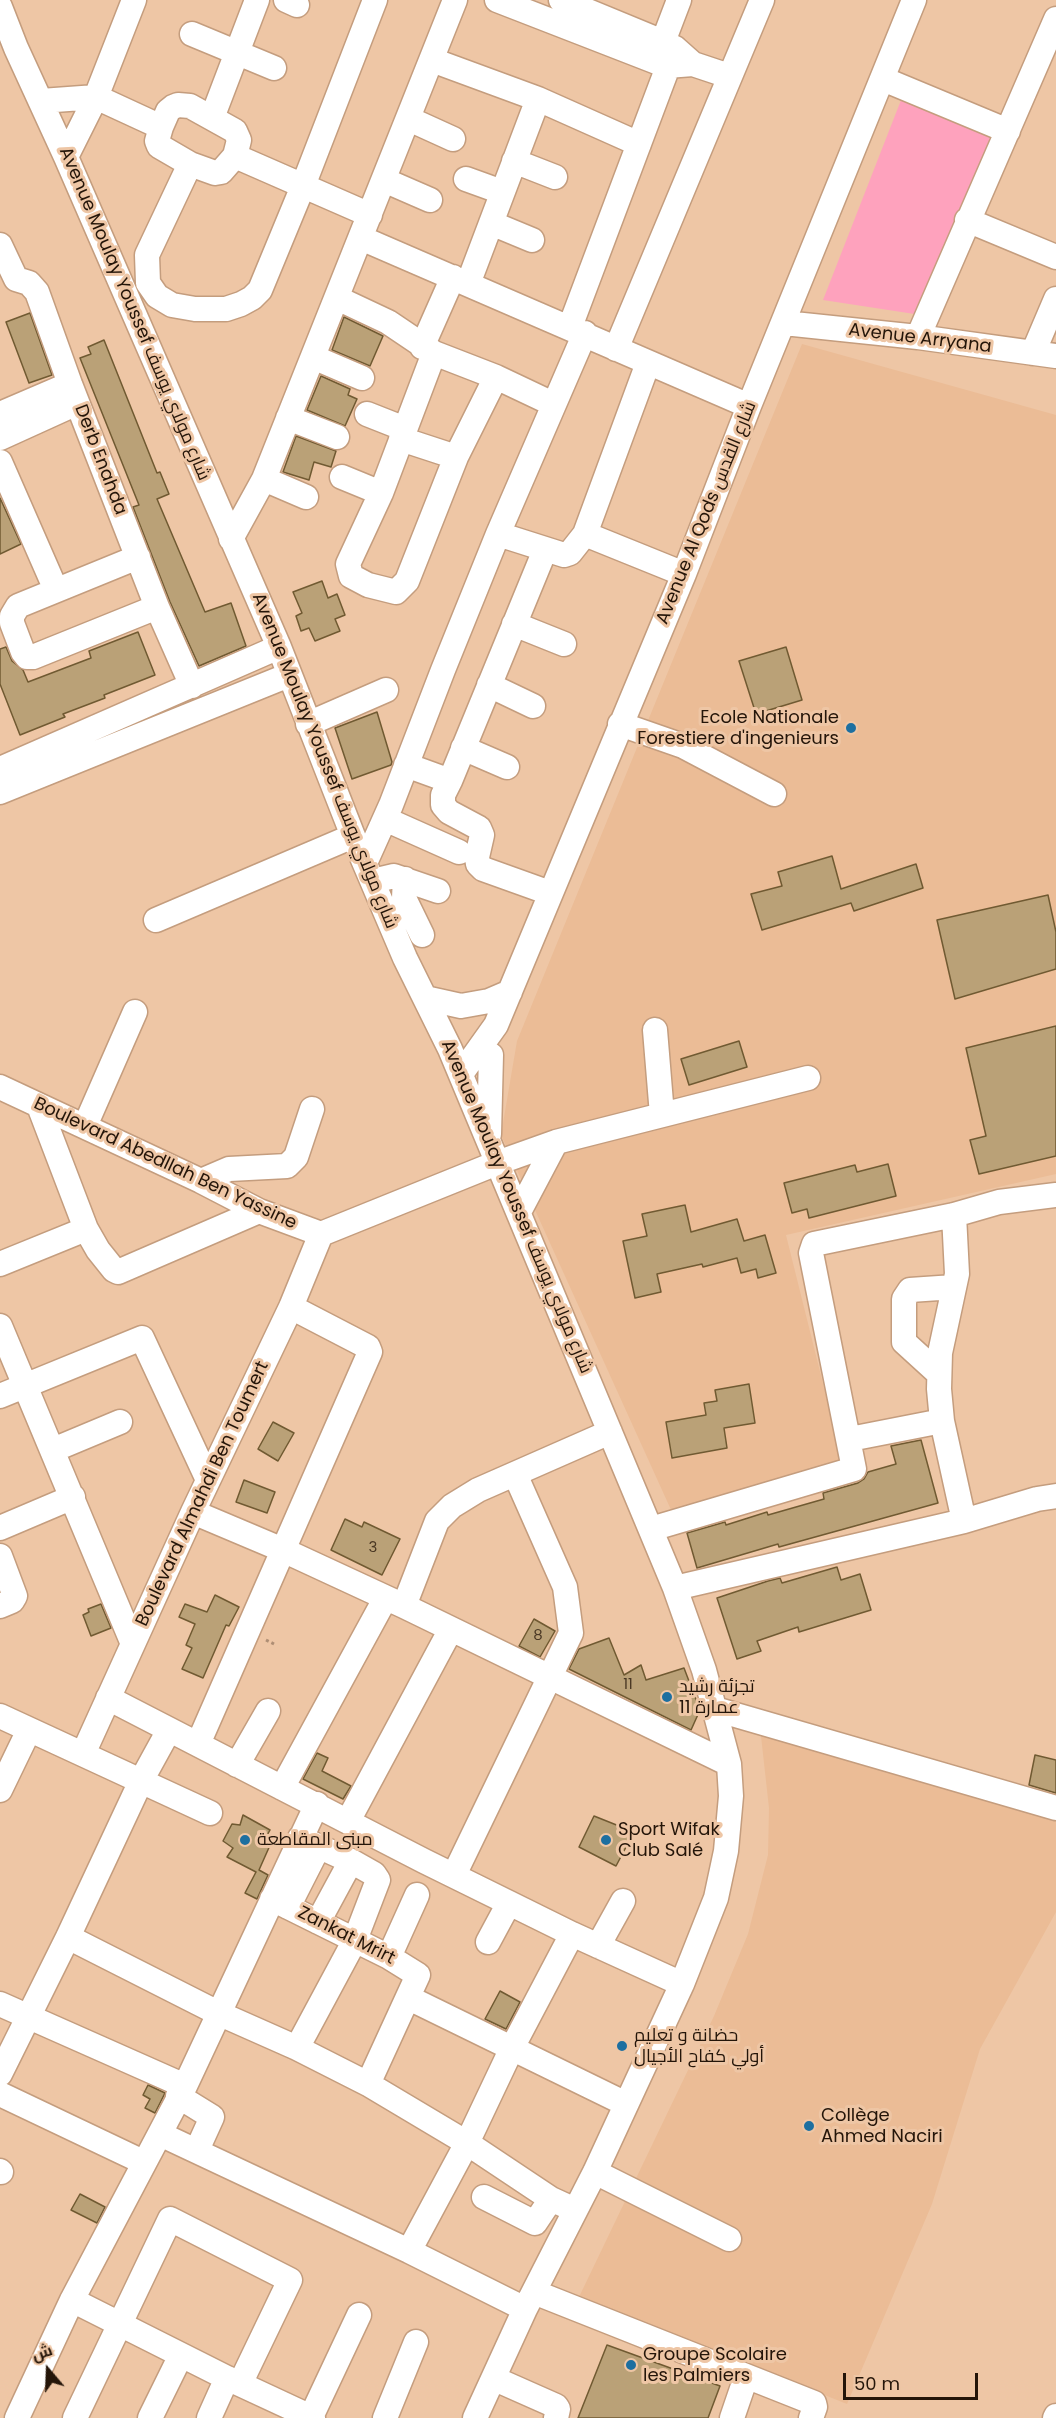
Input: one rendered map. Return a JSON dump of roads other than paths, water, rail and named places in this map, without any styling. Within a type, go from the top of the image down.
[{"type":"street","points":[[66,157],[96,97],[134,0]]},
{"type":"street","points":[[212,118],[257,0]]},
{"type":"street","points":[[190,164],[146,261],[151,290],[172,305],[195,309],[226,309],[252,298],[260,290],[375,0]]},
{"type":"street","points":[[231,539],[264,479],[455,0]]},
{"type":"street","points":[[497,0],[675,55],[729,76]]},
{"type":"street","points":[[561,0],[675,55]]},
{"type":"street","points":[[438,891],[405,879],[369,872],[385,819],[406,765],[498,534],[553,404],[639,144],[675,55],[679,0]]},
{"type":"street","points":[[616,349],[762,0]]},
{"type":"street","name":"Avenue Al Qods شارع القدس","points":[[461,1074],[496,1025],[510,992],[684,574],[749,406],[914,0]]},
{"type":"street","name":"Avenue Moulay Youssef شارع مولاي يوسف","points":[[0,7],[8,51],[41,101],[66,157],[279,647],[353,836],[405,958],[461,1074],[651,1529],[675,1588],[715,1709],[729,1764],[731,1796],[726,1851],[716,1898],[682,1984],[595,2172],[530,2301],[475,2418]]},
{"type":"street","points":[[918,337],[1008,131],[1050,47],[1056,19]]},
{"type":"street","points":[[192,34],[274,68]]},
{"type":"street","points":[[432,60],[538,99],[639,144]]},
{"type":"street","points":[[883,79],[1008,131]]},
{"type":"street","points":[[41,101],[96,97],[161,127]]},
{"type":"street","points":[[496,377],[456,457],[412,572],[396,592],[368,585],[351,576],[348,568],[403,434],[428,350],[460,280],[491,223],[538,99]]},
{"type":"street","points":[[178,105],[190,106],[230,127],[238,135],[235,156],[221,172],[190,164],[159,146],[161,127],[168,111],[178,105]]},
{"type":"street","points":[[409,118],[453,139]]},
{"type":"street","points":[[235,156],[370,215]]},
{"type":"street","points":[[514,161],[555,177]]},
{"type":"street","points":[[466,179],[502,192]]},
{"type":"street","points":[[384,180],[430,200]]},
{"type":"street","points":[[968,220],[1056,257]]},
{"type":"street","points":[[491,223],[532,240]]},
{"type":"street","points":[[361,238],[749,406]]},
{"type":"street","name":"Derb Enahda","points":[[0,245],[8,283],[29,283],[37,292],[157,607],[192,686]]},
{"type":"street","points":[[337,298],[388,322],[428,350],[496,377],[553,404]]},
{"type":"street","points":[[1044,355],[1056,298]]},
{"type":"street","name":"Avenue Arryana","points":[[784,323],[918,337],[1044,355]]},
{"type":"street","points":[[313,357],[362,378]]},
{"type":"street","points":[[498,534],[544,550],[567,555],[585,534],[648,363]]},
{"type":"street","points":[[0,414],[74,394]]},
{"type":"street","points":[[0,438],[74,394]]},
{"type":"street","points":[[367,414],[403,434],[456,457]]},
{"type":"street","points":[[288,418],[337,437]]},
{"type":"street","points":[[0,462],[5,490],[56,590]]},
{"type":"street","points":[[342,477],[381,492]]},
{"type":"street","points":[[264,479],[306,497]]},
{"type":"street","points":[[585,534],[684,574]]},
{"type":"street","points":[[544,550],[443,795],[443,805],[449,812],[479,828],[482,835],[477,857],[478,864],[483,869],[550,893]]},
{"type":"street","points":[[138,557],[18,606],[12,616],[23,652],[27,657],[33,657],[157,607]]},
{"type":"street","points":[[514,624],[564,644]]},
{"type":"street","points":[[0,769],[279,647]]},
{"type":"street","points":[[0,792],[289,675]]},
{"type":"street","points":[[489,685],[533,706]]},
{"type":"street","points":[[308,724],[386,690]]},
{"type":"street","points":[[620,724],[683,746],[774,794]]},
{"type":"street","points":[[464,748],[507,767]]},
{"type":"street","points":[[406,765],[450,781]]},
{"type":"street","points":[[385,819],[459,852]]},
{"type":"street","points":[[156,920],[353,836]]},
{"type":"street","points":[[405,879],[404,898],[422,934]]},
{"type":"street","points":[[425,998],[461,1006],[489,1001],[510,992]]},
{"type":"street","points":[[85,1126],[135,1012]]},
{"type":"street","name":"Avenue Al Qods شارع القدس","points":[[472,1101],[491,1055],[496,1025]]},
{"type":"street","points":[[655,1030],[662,1115]]},
{"type":"street","points":[[491,1055],[493,1152]]},
{"type":"street","points":[[321,1234],[493,1152],[556,1142],[808,1078]]},
{"type":"street","name":"Boulevard Abedllah Ben Yassine","points":[[0,1088],[201,1181],[259,1211],[321,1234]]},
{"type":"street","points":[[39,1106],[86,1229],[98,1250],[118,1272],[259,1211]]},
{"type":"street","points":[[201,1181],[229,1169],[287,1166],[296,1157],[312,1109]]},
{"type":"street","points":[[519,1212],[556,1142]]},
{"type":"street","points":[[651,1529],[850,1472],[855,1466],[811,1249],[817,1243],[954,1215],[999,1202],[1056,1195]]},
{"type":"street","points":[[954,1215],[957,1274],[939,1353],[938,1372],[942,1421],[964,1521]]},
{"type":"street","points":[[0,1264],[86,1229]]},
{"type":"street","name":"Boulevard Almahdi Ben Toumert","points":[[83,1754],[193,1512],[291,1307],[321,1234]]},
{"type":"street","points":[[938,1372],[904,1342],[904,1299],[910,1290],[954,1287]]},
{"type":"street","points":[[198,1744],[370,1351],[368,1347],[291,1307]]},
{"type":"street","points":[[0,1326],[133,1644]]},
{"type":"street","points":[[0,1396],[139,1338],[143,1339],[208,1480]]},
{"type":"street","points":[[850,1439],[942,1421]]},
{"type":"street","points":[[52,1450],[120,1422]]},
{"type":"street","points":[[282,1788],[395,1602],[437,1521],[452,1506],[478,1490],[610,1432]]},
{"type":"street","points":[[454,1875],[571,1633],[565,1587],[515,1474]]},
{"type":"street","points":[[675,1588],[964,1521],[1036,1499],[1056,1496]]},
{"type":"street","points":[[0,1527],[73,1497]]},
{"type":"street","points":[[193,1512],[283,1550],[395,1602],[729,1764]]},
{"type":"street","points":[[0,1556],[15,1596],[12,1601],[0,1606]]},
{"type":"street","points":[[348,1821],[451,1629]]},
{"type":"street","points":[[108,1698],[509,1903],[682,1984]]},
{"type":"street","points":[[715,1709],[1056,1808]]},
{"type":"street","points":[[237,1765],[268,1712]]},
{"type":"street","points":[[0,1716],[210,1813]]},
{"type":"street","points":[[0,1790],[29,1730]]},
{"type":"street","points":[[0,2074],[69,1938],[141,1781],[169,1730]]},
{"type":"street","points":[[17,2418],[72,2300],[143,2162],[160,2134],[218,2013],[280,1903],[310,1842],[317,1804]]},
{"type":"street","points":[[297,2048],[355,1940],[378,1880],[374,1874],[351,1861],[310,1842]]},
{"type":"street","points":[[318,1922],[351,1861]]},
{"type":"street","points":[[389,1957],[417,1895]]},
{"type":"street","points":[[598,1946],[623,1901]]},
{"type":"street","name":"Zankat Mrirt","points":[[280,1903],[417,1973],[418,1976],[409,1998]]},
{"type":"street","points":[[488,1942],[509,1903]]},
{"type":"street","points":[[409,2251],[467,2143],[512,2048],[572,1934]]},
{"type":"street","points":[[69,1938],[218,2013],[297,2048],[368,2084],[467,2143],[551,2199],[575,2210]]},
{"type":"street","points":[[368,2084],[409,1998],[626,2104]]},
{"type":"street","points":[[0,2004],[181,2091],[213,2117],[197,2150]]},
{"type":"street","points":[[0,2094],[143,2162]]},
{"type":"street","points":[[160,2134],[409,2251],[530,2301],[746,2376],[812,2411]]},
{"type":"street","points":[[595,2172],[729,2239]]},
{"type":"street","points":[[484,2198],[535,2223],[551,2199]]},
{"type":"street","points":[[75,2418],[171,2219],[290,2280],[233,2381],[209,2418]]},
{"type":"street","points":[[72,2300],[233,2381],[312,2417],[359,2315]]},
{"type":"street","points":[[385,2418],[416,2342]]},
{"type":"street","points":[[150,2418],[181,2355]]},
{"type":"street","points":[[732,2418],[746,2376]]},
{"type":"street","points":[[495,2379],[556,2406],[558,2409],[556,2418]]},
{"type":"place","name":"Ecole Nationale Forestiere d'ingenieurs","points":[[851,728]]},
{"type":"place","name":"تجزئة رشيد عمارة 11","points":[[667,1697]]},
{"type":"place","name":"مبنى المقاطعة","points":[[245,1840]]},
{"type":"place","name":"Sport Wifak Club Salé","points":[[606,1840]]},
{"type":"place","name":"حضانة و تعليم أولي كفاح الأجيال","points":[[622,2046]]},
{"type":"place","name":"Collège Ahmed Naciri","points":[[809,2126]]},
{"type":"place","name":"Groupe Scolaire les Palmiers","points":[[631,2365]]}]
